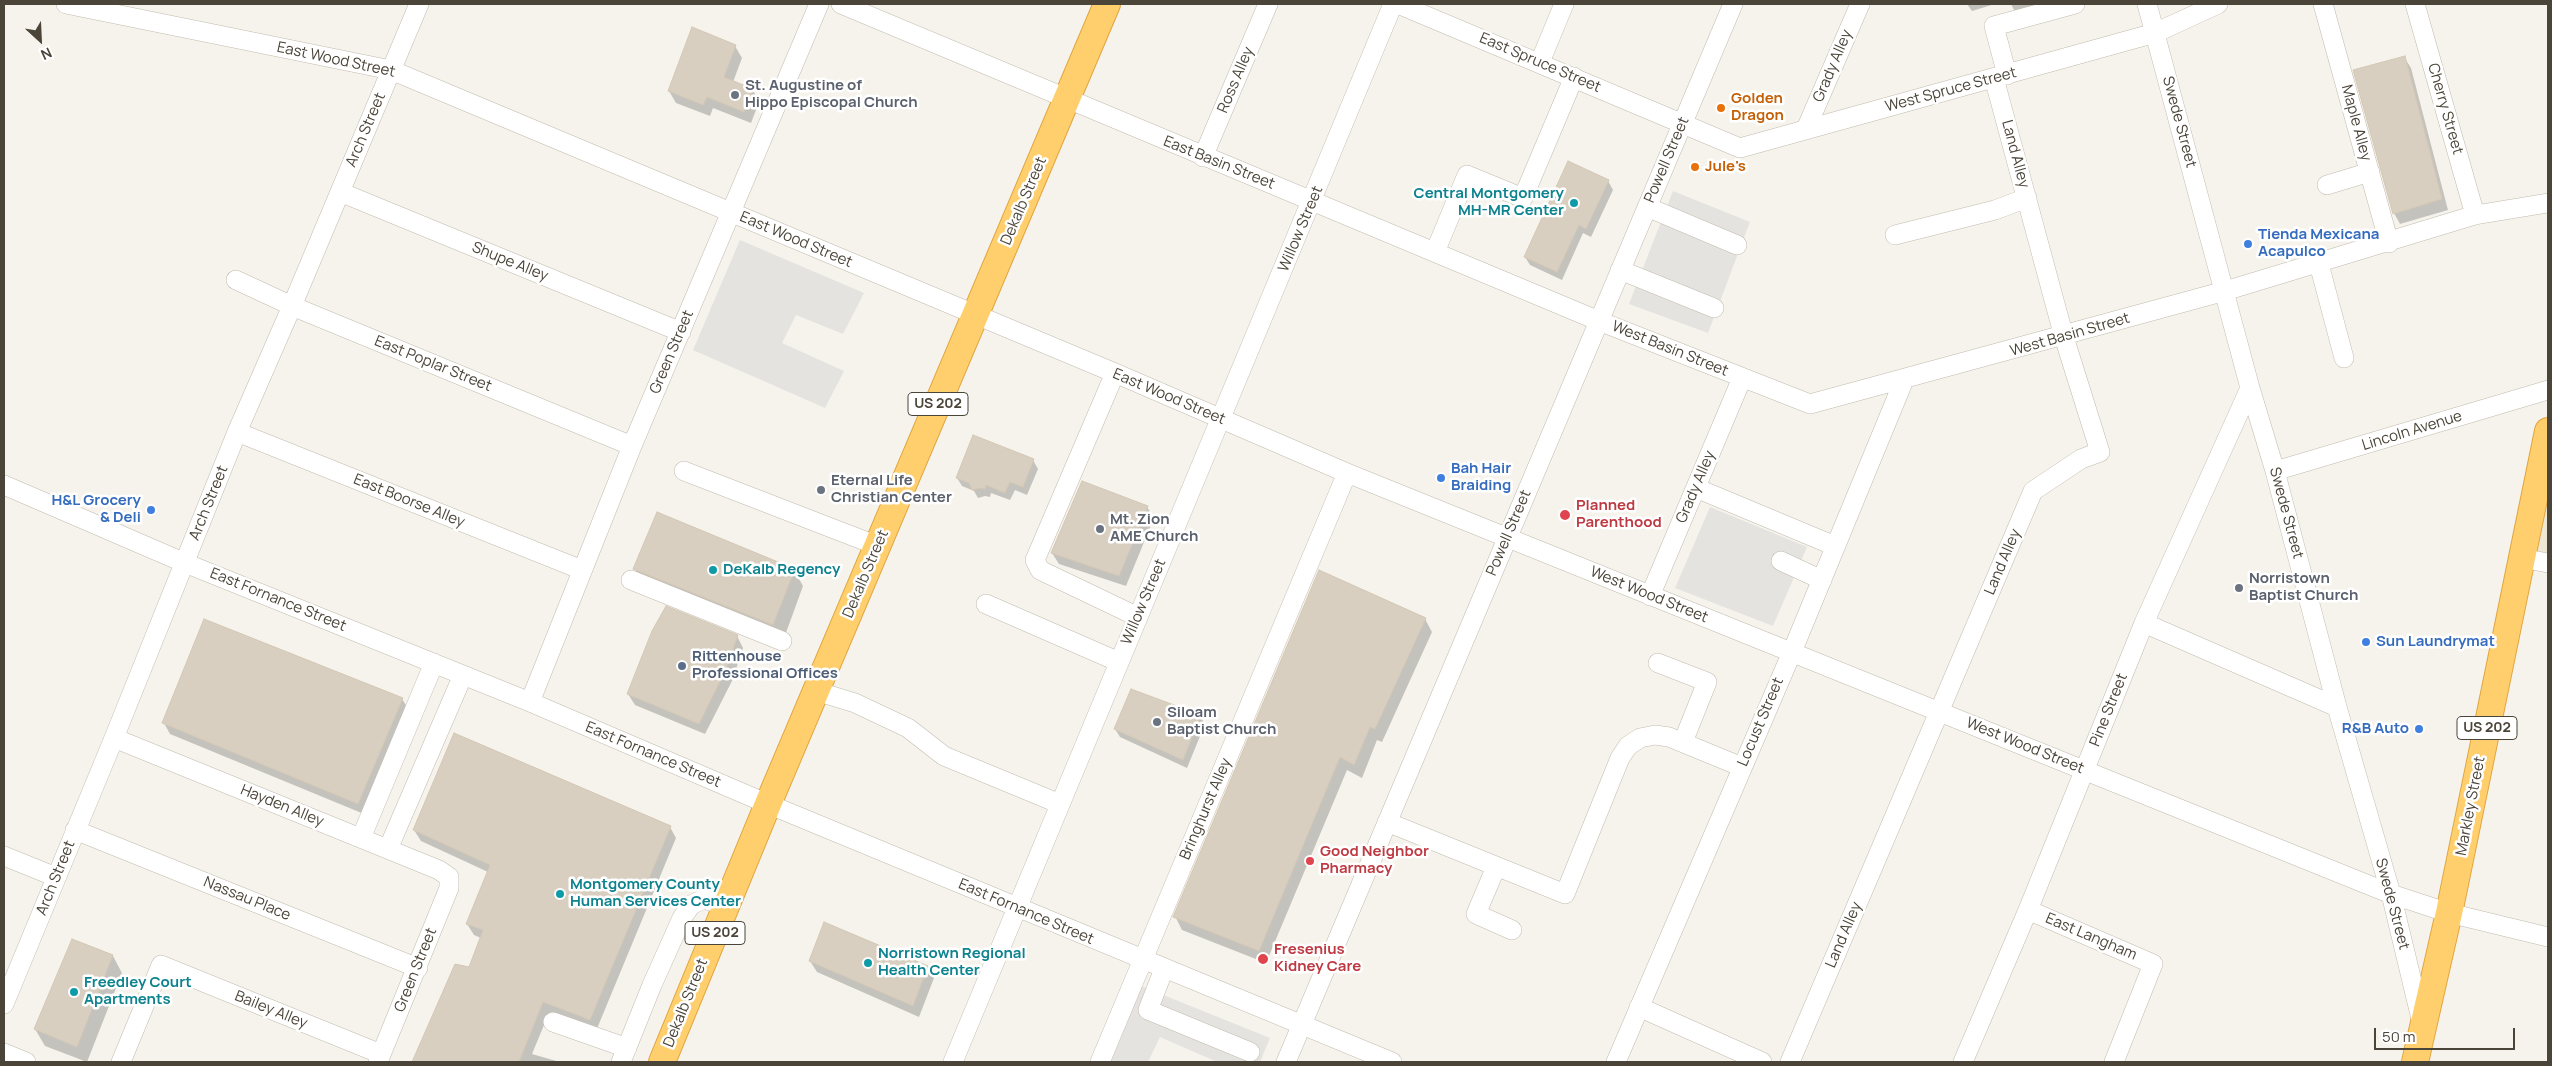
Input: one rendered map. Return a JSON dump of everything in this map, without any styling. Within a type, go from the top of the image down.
[{"type":"highway","name":"Dekalb Street","points":[[662,1062],[768,804],[1107,4]]},
{"type":"highway","name":"Markley Street","points":[[2415,1062],[2422,1023],[2449,913],[2548,431]]},
{"type":"street","name":"East Wood Street","points":[[66,4],[391,70],[1115,373],[1347,473],[1507,537]]},
{"type":"street","name":"Arch Street","points":[[4,1004],[114,738],[237,432],[419,4]]},
{"type":"street","name":"Green Street","points":[[530,702],[632,446],[819,4]]},
{"type":"street","name":"East Basin Street","points":[[840,4],[1599,321]]},
{"type":"street","name":"Ross Alley","points":[[1203,156],[1268,4]]},
{"type":"street","name":"Willow Street","points":[[954,1062],[1220,418],[1313,202],[1393,4]]},
{"type":"street","name":"East Spruce Street","points":[[1398,4],[1682,123]]},
{"type":"street","points":[[1540,62],[1564,4]]},
{"type":"street","name":"Powell Street","points":[[1286,1062],[1734,4]]},
{"type":"street","name":"Grady Alley","points":[[1806,128],[1860,4]]},
{"type":"street","name":"Land Alley","points":[[1790,1062],[2033,491],[2081,459],[2100,452],[2064,336],[2027,198],[2000,76],[1994,26],[2075,4]]},
{"type":"street","name":"Swede Street","points":[[2147,4],[2250,388],[2275,471],[2337,707],[2391,894],[2422,1023]]},
{"type":"street","name":"West Spruce Street","points":[[1682,123],[1740,148],[1806,128],[2155,33],[2218,4]]},
{"type":"street","name":"Maple Alley","points":[[2323,4],[2389,242]]},
{"type":"street","name":"Cherry Street","points":[[2415,4],[2475,215]]},
{"type":"street","points":[[1435,252],[1467,175],[1523,198],[1574,77]]},
{"type":"street","points":[[2327,185],[2370,172]]},
{"type":"street","name":"Shupe Alley","points":[[340,192],[681,332]]},
{"type":"street","points":[[1896,235],[1996,210],[2027,198]]},
{"type":"street","name":"West Basin Street","points":[[1599,321],[1810,404],[1904,380],[2225,291],[2319,264],[2475,215],[2548,203]]},
{"type":"street","points":[[1647,207],[1737,245]]},
{"type":"street","points":[[2319,264],[2344,358]]},
{"type":"street","points":[[1620,270],[1714,308]]},
{"type":"street","name":"East Poplar Street","points":[[236,280],[292,306],[632,446]]},
{"type":"street","points":[[1115,373],[1035,560],[1040,570],[1046,574],[1138,617]]},
{"type":"street","name":"Grady Alley","points":[[1650,596],[1742,378]]},
{"type":"street","name":"Locust Street","points":[[1616,1062],[1792,652],[1904,380]]},
{"type":"street","name":"Pine Street","points":[[1963,1062],[2028,910],[2144,623],[2250,388]]},
{"type":"street","name":"Lincoln Avenue","points":[[2275,471],[2548,390]]},
{"type":"street","name":"East Boorse Alley","points":[[237,432],[582,570]]},
{"type":"street","points":[[684,471],[878,546]]},
{"type":"street","name":"Bringhurst Alley","points":[[1100,1062],[1347,473]]},
{"type":"street","name":"East Fornance Street","points":[[4,485],[185,563],[530,702],[768,804],[1392,1062]]},
{"type":"street","points":[[1696,488],[1835,546]]},
{"type":"street","name":"West Wood Street","points":[[1507,537],[2391,894],[2449,913],[2548,937]]},
{"type":"street","points":[[2521,558],[2548,563]]},
{"type":"street","points":[[1781,561],[1822,580]]},
{"type":"street","points":[[631,580],[782,641]]},
{"type":"street","points":[[986,604],[1119,662]]},
{"type":"street","points":[[2144,623],[2337,707]]},
{"type":"street","points":[[361,838],[434,663]]},
{"type":"street","points":[[1658,663],[1707,682],[1683,742]]},
{"type":"street","points":[[388,849],[463,675]]},
{"type":"street","points":[[816,691],[855,702],[908,728],[944,756],[1060,804]]},
{"type":"street","points":[[1387,822],[1565,894],[1620,758],[1628,746],[1640,738],[1655,735],[1683,742],[1742,767]]},
{"type":"street","name":"Hayden Alley","points":[[114,738],[439,870],[448,877]]},
{"type":"street","name":"Nassau Place","points":[[75,830],[418,968]]},
{"type":"street","points":[[4,856],[56,877]]},
{"type":"street","points":[[1496,866],[1476,914],[1512,930]]},
{"type":"street","name":"Green Street","points":[[380,1058],[449,888],[448,877]]},
{"type":"street","points":[[552,1022],[624,1055],[682,918],[691,905],[704,899],[726,906]]},
{"type":"street","name":"East Langham","points":[[2028,910],[2153,964],[2114,1062]]},
{"type":"street","name":"Bailey Alley","points":[[121,1062],[160,965],[380,1058]]},
{"type":"street","points":[[1164,969],[1148,1010],[1250,1052]]},
{"type":"street","points":[[1639,1008],[1762,1062]]},
{"type":"street","points":[[4,1053],[26,1062]]},
{"type":"shaded area","points":[[1673,191],[1750,222],[1708,333],[1629,304]]},
{"type":"shaded area","points":[[740,240],[864,293],[843,334],[796,315],[782,343],[844,371],[825,408],[693,350]]},
{"type":"shaded area","points":[[2548,431],[2548,563],[2521,558]]},
{"type":"shaded area","points":[[1710,507],[1807,547],[1773,626],[1675,588]]},
{"type":"shaded area","points":[[1141,986],[1270,1038],[1260,1062],[1217,1062],[1160,1037],[1148,1062],[1109,1062]]},
{"type":"building","points":[[692,27],[736,45],[724,77],[753,89],[744,112],[707,97],[703,105],[668,91]]},
{"type":"building","points":[[2405,56],[2442,199],[2393,214],[2353,70]]},
{"type":"building","name":"Central Montgomery MH-MR Center","points":[[1568,161],[1609,180],[1586,229],[1579,225],[1557,272],[1524,257]]},
{"type":"building","points":[[973,435],[1034,459],[1023,487],[1010,482],[1005,493],[986,485],[985,489],[972,490],[969,483],[956,478]]},
{"type":"building","name":"Mt. Zion AME Church","points":[[1082,481],[1148,506],[1119,576],[1051,553]]},
{"type":"building","name":"DeKalb Regency","points":[[657,512],[795,569],[773,625],[633,569]]},
{"type":"building","points":[[1319,570],[1426,618],[1375,729],[1370,727],[1354,765],[1340,757],[1259,951],[1173,917]]},
{"type":"building","name":"Rittenhouse Professional Offices","points":[[666,606],[738,635],[726,669],[699,724],[627,694],[652,631]]},
{"type":"building","points":[[204,619],[403,698],[358,804],[162,723]]},
{"type":"building","name":"Siloam Baptist Church","points":[[1131,689],[1201,715],[1183,760],[1114,729]]},
{"type":"building","name":"Montgomery County Human Services Center","points":[[454,733],[671,826],[590,1020],[543,1002],[519,1062],[412,1062],[455,964],[469,967],[483,930],[466,924],[490,865],[413,830]]},
{"type":"building","name":"Norristown Regional Health Center","points":[[824,922],[928,966],[913,1006],[809,961]]},
{"type":"building","name":"Freedley Court Apartments","points":[[72,939],[113,955],[77,1047],[34,1029]]},
{"type":"place","name":"St. Augustine of Hippo Episcopal Church","points":[[735,95]]},
{"type":"place","name":"Golden Dragon","points":[[1721,108]]},
{"type":"place","name":"Jule's","points":[[1695,167]]},
{"type":"place","name":"Central Montgomery MH-MR Center","points":[[1574,203]]},
{"type":"place","name":"Tienda Mexicana Acapulco","points":[[2248,244]]},
{"type":"place","name":"Bah Hair Braiding","points":[[1441,478]]},
{"type":"place","name":"Eternal Life Christian Center","points":[[821,490]]},
{"type":"place","name":"H&L Grocery & Deli","points":[[151,510]]},
{"type":"place","name":"Planned Parenthood","points":[[1565,515]]},
{"type":"place","name":"Mt. Zion AME Church","points":[[1100,529]]},
{"type":"place","name":"DeKalb Regency","points":[[713,570]]},
{"type":"place","name":"Norristown Baptist Church","points":[[2239,588]]},
{"type":"place","name":"Sun Laundrymat","points":[[2366,642]]},
{"type":"place","name":"Rittenhouse Professional Offices","points":[[682,666]]},
{"type":"place","name":"Siloam Baptist Church","points":[[1157,722]]},
{"type":"place","name":"R&B Auto","points":[[2419,729]]},
{"type":"place","name":"Good Neighbor Pharmacy","points":[[1310,861]]},
{"type":"place","name":"Montgomery County Human Services Center","points":[[560,894]]},
{"type":"place","name":"Fresenius Kidney Care","points":[[1263,959]]},
{"type":"place","name":"Norristown Regional Health Center","points":[[868,963]]},
{"type":"place","name":"Freedley Court Apartments","points":[[74,992]]}]
